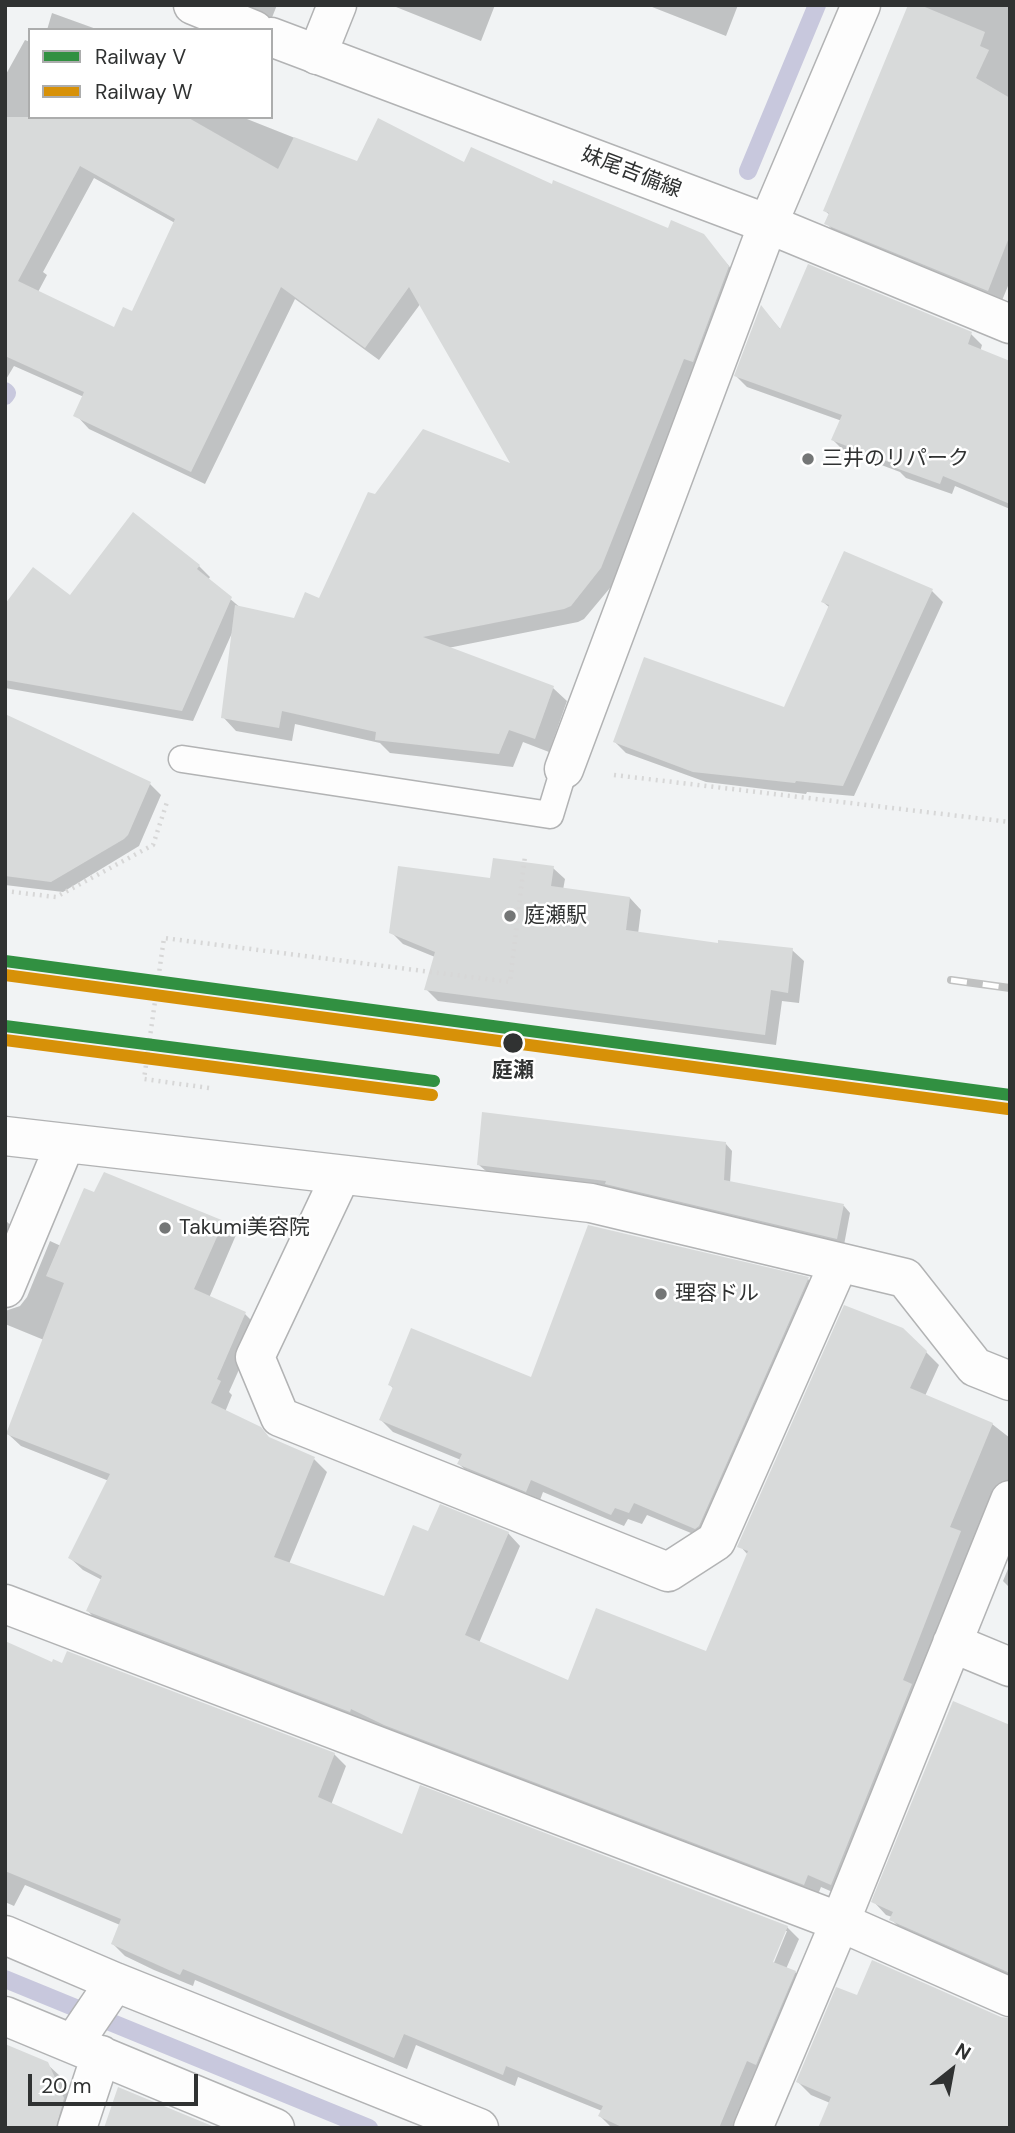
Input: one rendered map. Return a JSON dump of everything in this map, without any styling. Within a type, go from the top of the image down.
[{"type":"street","points":[[193,5],[249,28]]},
{"type":"street","points":[[317,55],[337,5]]},
{"type":"street","points":[[564,769],[768,224],[861,5]]},
{"type":"street","name":"妹尾吉備線","points":[[273,38],[768,224],[1010,324]]},
{"type":"street","points":[[5,1136],[591,1203],[905,1278],[975,1367],[1010,1381]]},
{"type":"street","points":[[5,1289],[65,1144]]},
{"type":"street","points":[[341,1175],[256,1357],[280,1417],[668,1572],[716,1541],[839,1263]]},
{"type":"street","points":[[753,2128],[840,1922],[1010,1500]]},
{"type":"street","points":[[5,1604],[840,1922],[1010,1997]]},
{"type":"street","points":[[953,1643],[1010,1667]]},
{"type":"street","points":[[5,1935],[94,2023],[275,2128]]},
{"type":"street","points":[[5,2016],[94,2023],[479,2128]]},
{"type":"street","points":[[77,2128],[94,2023]]},
{"type":"lane","points":[[182,759],[550,816],[564,769]]},
{"type":"path","points":[[5,891],[56,897],[153,845],[182,759]]},
{"type":"path","points":[[564,769],[1010,822]]},
{"type":"path","points":[[209,1088],[144,1079],[164,938],[510,982],[530,813]]},
{"type":"building","points":[[908,5],[920,5],[985,32],[980,46],[989,50],[976,78],[1010,98],[1010,235],[988,291],[824,224],[829,213],[823,211]]},
{"type":"building","points":[[5,117],[190,119],[278,169],[294,137],[357,161],[378,118],[464,162],[471,147],[552,184],[553,180],[668,228],[671,220],[704,234],[729,266],[693,362],[684,359],[601,568],[571,606],[423,637],[554,686],[535,739],[509,730],[499,754],[375,740],[376,732],[282,711],[279,728],[221,718],[235,605],[294,618],[305,592],[319,598],[368,492],[375,494],[423,429],[510,463],[409,287],[365,348],[281,287],[191,472],[73,416],[84,392],[5,356]],"holes":[[[80,166],[175,219],[132,311],[123,307],[114,327],[18,281]]]},
{"type":"building","points":[[808,264],[972,332],[968,344],[1010,361],[1010,504],[943,476],[940,484],[831,440],[842,415],[734,376],[761,305],[780,329]]},
{"type":"building","points":[[133,512],[200,565],[197,569],[232,597],[182,711],[5,680],[5,604],[33,567],[70,595]]},
{"type":"building","points":[[844,551],[933,589],[843,786],[693,772],[613,742],[644,657],[784,707],[829,605],[821,602]]},
{"type":"building","points":[[5,714],[151,782],[124,839],[51,882],[5,876]]},
{"type":"building","points":[[493,858],[554,866],[551,886],[630,897],[626,930],[718,943],[718,940],[793,948],[788,993],[771,990],[765,1035],[424,990],[435,952],[389,933],[398,866],[490,878]]},
{"type":"building","points":[[482,1112],[726,1142],[724,1180],[844,1204],[837,1239],[605,1184],[606,1181],[477,1165]]},
{"type":"building","points":[[104,1172],[224,1221],[194,1289],[246,1312],[217,1379],[221,1381],[211,1403],[261,1427],[269,1437],[315,1457],[274,1557],[384,1596],[413,1525],[428,1531],[440,1504],[509,1532],[465,1635],[568,1680],[596,1608],[706,1651],[748,1551],[737,1547],[844,1305],[903,1328],[927,1351],[910,1388],[993,1423],[950,1527],[961,1531],[903,1680],[912,1684],[831,1885],[808,1875],[804,1885],[384,1725],[351,1709],[350,1712],[86,1611],[102,1576],[68,1558],[110,1474],[6,1434],[64,1283],[46,1276],[84,1188],[94,1192]]},
{"type":"building","points":[[588,1225],[809,1277],[699,1526],[695,1529],[634,1503],[629,1513],[615,1508],[611,1515],[531,1480],[526,1492],[457,1464],[462,1454],[379,1420],[393,1387],[388,1385],[411,1328],[531,1377]]},
{"type":"building","points":[[5,1641],[52,1662],[53,1659],[62,1663],[67,1651],[335,1753],[318,1797],[402,1834],[420,1785],[788,1926],[773,1962],[796,1971],[756,2065],[747,2061],[719,2128],[624,2128],[598,2116],[603,2106],[506,2066],[503,2075],[404,2034],[394,2058],[183,1969],[180,1975],[111,1944],[121,1919],[5,1871]]},
{"type":"building","points":[[953,1701],[1010,1725],[1010,1973],[889,1920],[893,1912],[871,1902]]},
{"type":"building","points":[[872,1960],[1001,2017],[1010,2018],[1010,2128],[818,2128],[831,2097],[796,2082],[836,1987],[857,1995]]},
{"type":"building","points":[[5,2044],[48,2062],[64,2098],[56,2128],[5,2128]]},
{"type":"building","points":[[118,2087],[217,2128],[104,2128]]},
{"type":"waterway","points":[[748,171],[817,5]]},
{"type":"waterway","points":[[5,391],[5,396]]},
{"type":"waterway","points":[[5,1979],[369,2128]]},
{"type":"railway","points":[[951,980],[1010,988]]},
{"type":"rail line","name":"V","points":[[5,961],[1010,1095]]},
{"type":"rail line","name":"W","points":[[5,975],[1008,1109]]},
{"type":"rail line","name":"V","points":[[5,1026],[434,1081]]},
{"type":"rail line","name":"W","points":[[5,1040],[432,1095]]},
{"type":"place","name":"三井のリパーク","points":[[808,459]]},
{"type":"place","name":"庭瀬駅","points":[[510,916]]},
{"type":"place","name":"庭瀬","points":[[513,1043]]},
{"type":"place","name":"Takumi美容院","points":[[165,1228]]},
{"type":"place","name":"理容ドル","points":[[661,1294]]}]
